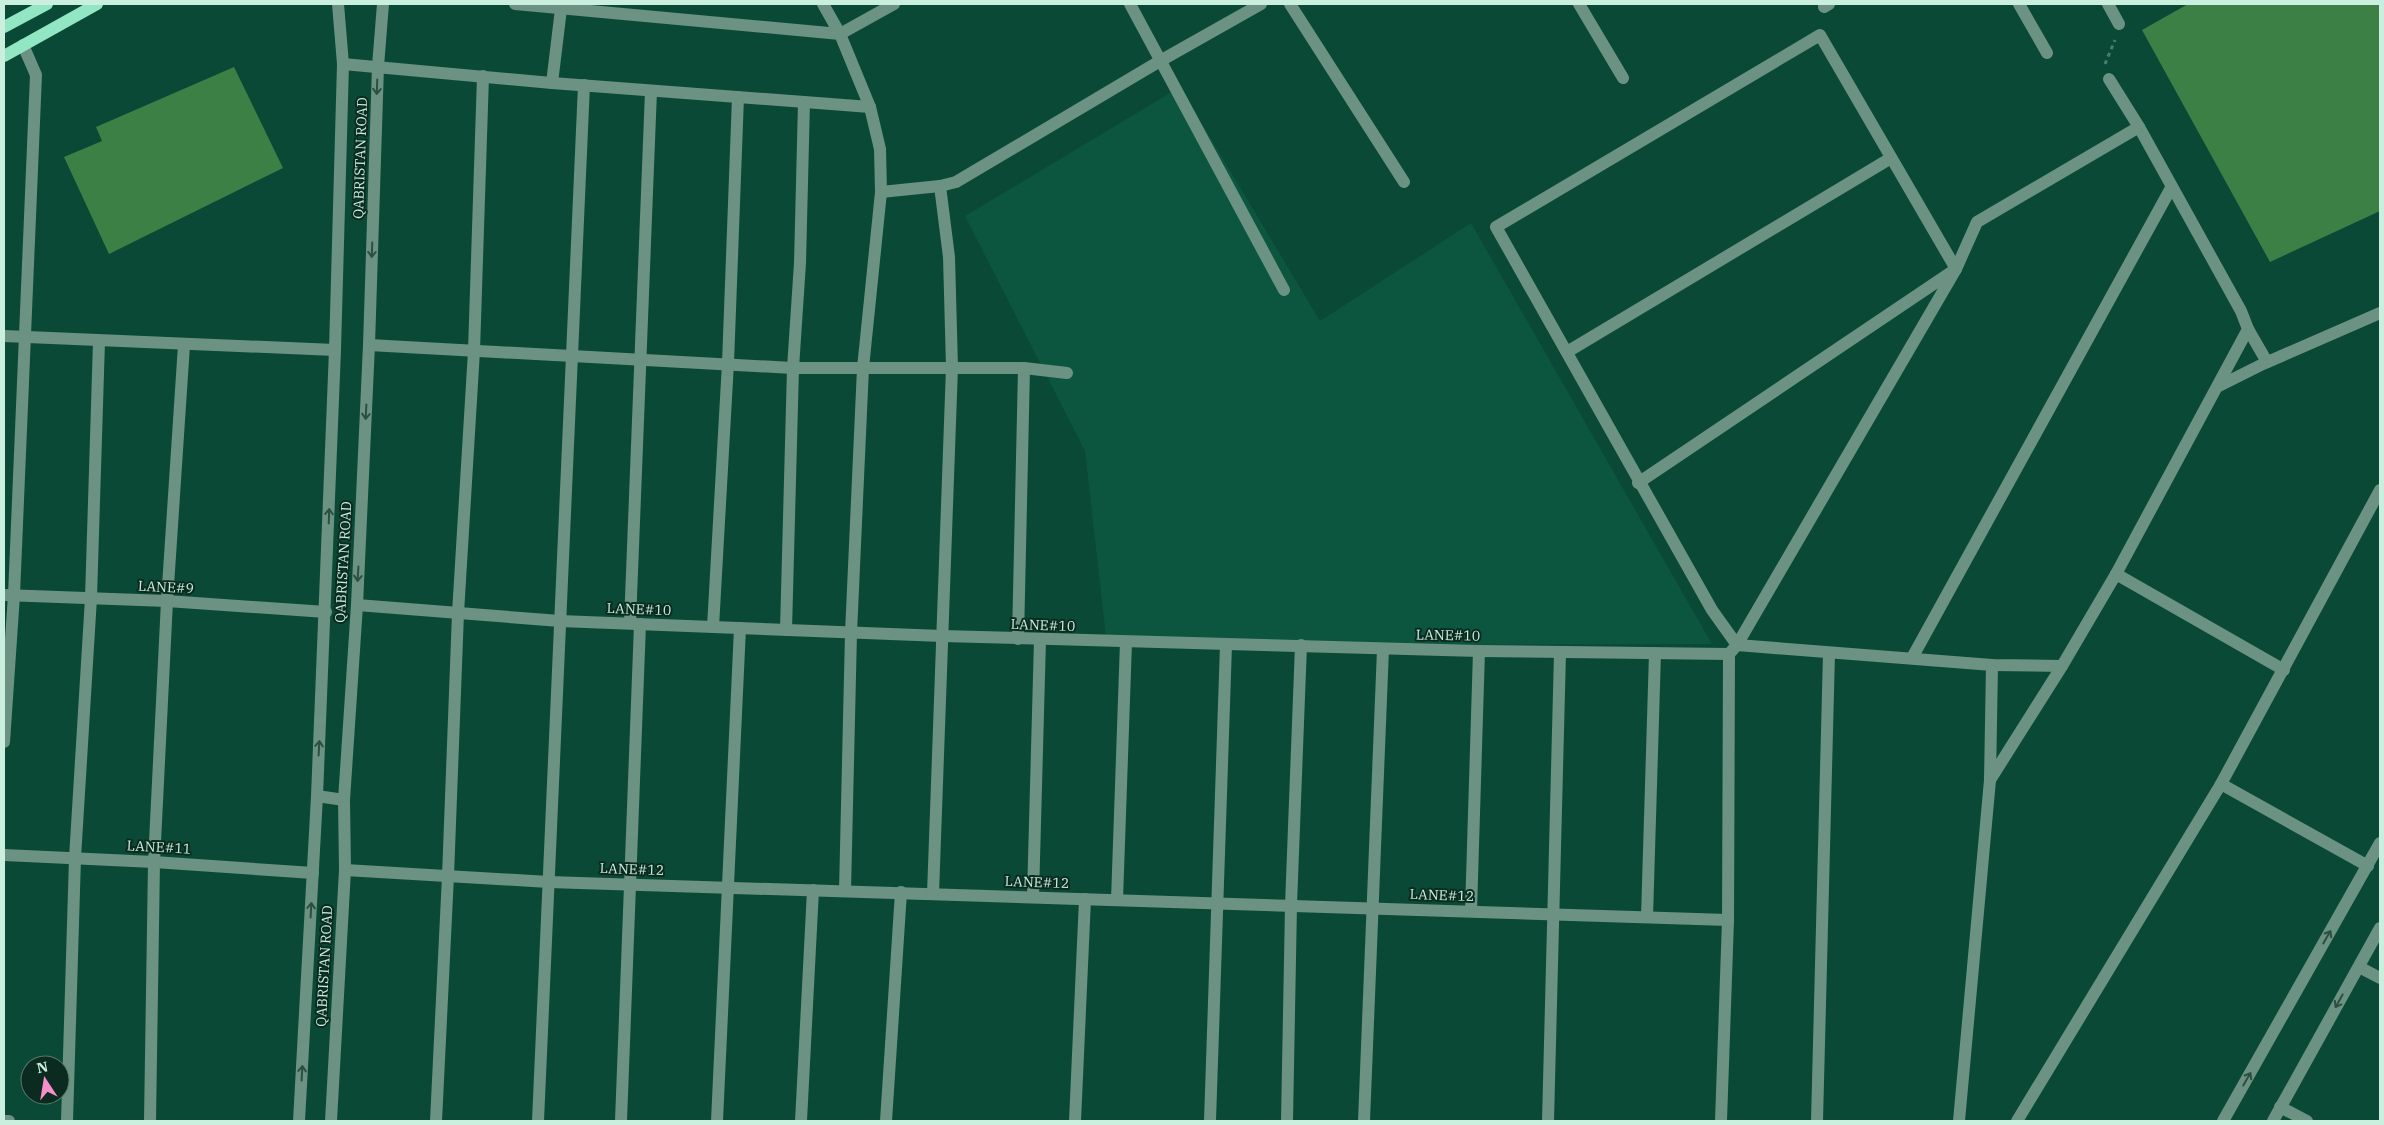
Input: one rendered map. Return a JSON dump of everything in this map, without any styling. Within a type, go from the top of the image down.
[{"type":"main road","points":[[4,27],[47,4]]},
{"type":"main road","points":[[4,56],[97,4]]},
{"type":"street","name":"QABRISTAN ROAD","points":[[299,1121],[326,612],[343,64],[338,4]]},
{"type":"street","name":"QABRISTAN ROAD","points":[[331,1121],[345,870],[344,800],[357,605],[369,345],[378,66],[383,4]]},
{"type":"street","points":[[516,4],[840,34],[894,4]]},
{"type":"street","points":[[823,4],[840,34],[870,107],[880,149],[881,192],[863,368],[851,633],[845,891]]},
{"type":"street","points":[[1130,4],[1284,290]]},
{"type":"street","points":[[881,192],[940,186],[956,182],[1160,61],[1261,4]]},
{"type":"street","points":[[1290,4],[1404,182]]},
{"type":"street","points":[[1579,4],[1623,78]]},
{"type":"street","points":[[2019,4],[2047,53]]},
{"type":"street","points":[[2108,4],[2119,24]]},
{"type":"street","points":[[552,83],[561,9]]},
{"type":"street","points":[[1733,649],[1638,483],[1496,227],[1820,35],[1956,269]]},
{"type":"street","points":[[4,742],[9,595],[25,337],[36,75],[23,45]]},
{"type":"street","points":[[343,64],[584,86],[870,107]]},
{"type":"street","points":[[436,1121],[458,613],[474,351],[483,76]]},
{"type":"street","points":[[2109,79],[2139,127],[2171,188],[2241,311],[2248,330],[2267,362]]},
{"type":"street","points":[[538,1121],[584,86]]},
{"type":"street","points":[[620,1121],[631,884],[642,285],[651,91]]},
{"type":"street","points":[[713,627],[728,363],[738,97]]},
{"type":"street","points":[[786,630],[793,368],[800,263],[804,102]]},
{"type":"street","points":[[1721,1121],[1728,920],[1733,649],[1956,269],[1977,222],[2139,127]]},
{"type":"street","points":[[1567,352],[1891,158]]},
{"type":"street","points":[[933,894],[952,367],[949,257],[940,186]]},
{"type":"street","points":[[1912,658],[2171,188]]},
{"type":"street","points":[[1638,483],[1956,269]]},
{"type":"street","points":[[2219,386],[2267,362],[2380,313]]},
{"type":"street","points":[[1990,780],[2062,666],[2116,574],[2248,330]]},
{"type":"street","points":[[4,336],[335,350]]},
{"type":"street","points":[[67,1121],[75,858],[90,598],[99,341]]},
{"type":"street","points":[[150,1121],[154,862],[167,601],[184,345]]},
{"type":"street","points":[[369,345],[793,368],[1024,368],[1067,373]]},
{"type":"street","points":[[1018,639],[1024,368]]},
{"type":"street","points":[[2017,1121],[2221,784],[2380,490]]},
{"type":"street","points":[[2116,574],[2284,670]]},
{"type":"street","name":"LANE#9","points":[[9,595],[167,601],[326,612]]},
{"type":"street","name":"LANE#10","points":[[357,605],[560,621],[1040,640],[1301,645],[1560,653],[1655,653],[1733,649],[1992,664],[2062,666]]},
{"type":"street","points":[[717,1121],[740,628]]},
{"type":"street","points":[[1032,896],[1040,640]]},
{"type":"street","points":[[1117,900],[1126,642]]},
{"type":"street","points":[[1210,1121],[1226,645]]},
{"type":"street","points":[[1287,1121],[1291,905],[1301,645]]},
{"type":"street","points":[[1364,1121],[1371,908],[1383,649]]},
{"type":"street","points":[[1471,911],[1479,651]]},
{"type":"street","points":[[1548,1121],[1560,653]]},
{"type":"street","points":[[1647,917],[1655,653]]},
{"type":"street","points":[[1817,1121],[1829,654]]},
{"type":"street","points":[[1960,1121],[1990,780],[1992,664]]},
{"type":"street","points":[[2221,784],[2368,866]]},
{"type":"street","points":[[317,796],[344,800]]},
{"type":"street","points":[[2223,1121],[2380,843]]},
{"type":"street","name":"LANE#11","points":[[4,856],[154,862],[313,873]]},
{"type":"street","name":"LANE#12","points":[[345,870],[548,882],[1032,896],[1728,920]]},
{"type":"street","points":[[801,1121],[813,890]]},
{"type":"street","points":[[886,1121],[901,892]]},
{"type":"street","points":[[1075,1121],[1085,898]]},
{"type":"street","points":[[2273,1121],[2380,928]]},
{"type":"street","points":[[2359,967],[2380,978]]},
{"type":"street","points":[[2280,1107],[2307,1121]]},
{"type":"street","points":[[4,1121],[9,1121]]},
{"type":"path","points":[[2109,79],[2105,62],[2117,37],[2119,24]]},
{"type":"shaded area","points":[[1180,87],[1320,321],[1471,223],[1712,644],[1107,646],[1085,451],[965,216]]},
{"type":"building","points":[[2188,4],[2380,4],[2380,211],[2270,262],[2142,30]]},
{"type":"building","points":[[234,67],[283,168],[109,254],[64,157],[102,141],[96,127]]}]
